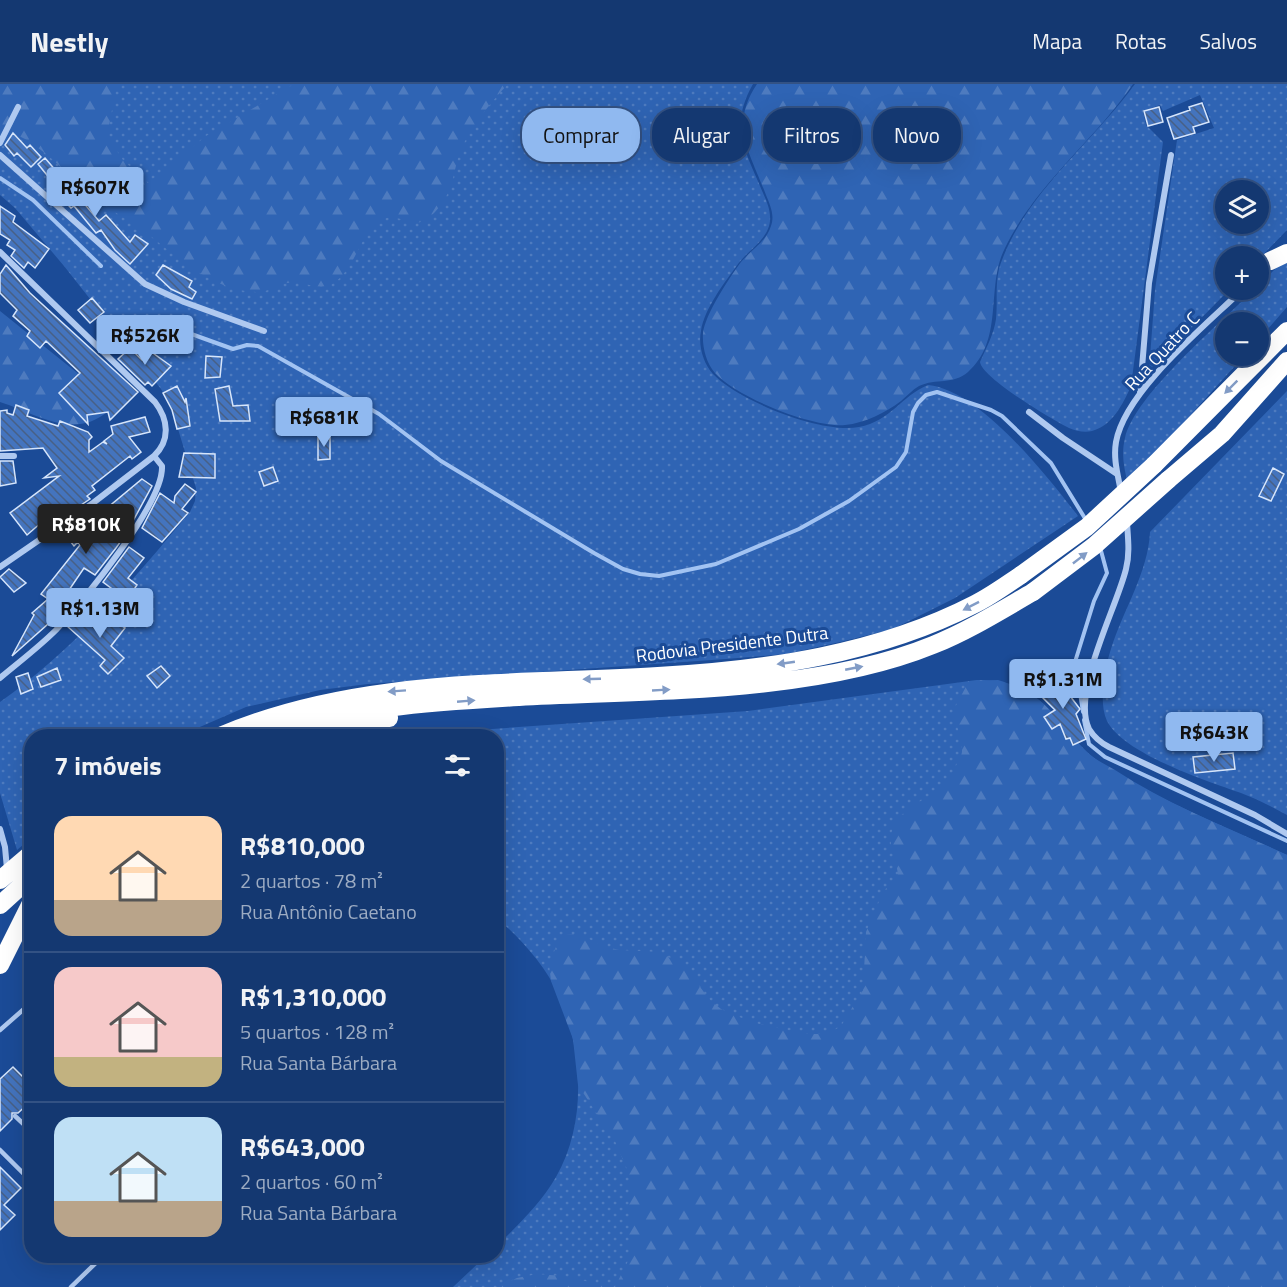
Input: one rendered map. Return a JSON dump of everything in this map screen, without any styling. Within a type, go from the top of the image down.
[{"type":"highway","name":"Rodovia Presidente Dutra","points":[[241,729],[321,703],[373,693],[523,681],[660,676],[787,663],[849,651],[932,624],[977,603],[1021,575],[1087,527],[1154,465],[1287,331]]},
{"type":"highway","name":"Rodovia Presidente Dutra","points":[[290,729],[358,711],[441,703],[738,686],[867,665],[932,646],[979,623],[1033,592],[1094,546],[1222,434],[1287,361]]},
{"type":"highway","points":[[338,729],[400,716],[441,703]]},
{"type":"highway","points":[[3,877],[24,860]]},
{"type":"highway","points":[[0,905],[24,883]]},
{"type":"highway","points":[[0,964],[24,918]]},
{"type":"street","points":[[0,143],[18,107]]},
{"type":"street","points":[[0,155],[145,284],[184,302],[264,331]]},
{"type":"street","points":[[1140,392],[1149,283],[1171,155]]},
{"type":"street","points":[[1272,262],[1287,244]]},
{"type":"street","points":[[0,252],[155,402],[161,412],[166,436],[164,445],[154,456],[93,503],[0,567]]},
{"type":"street","name":"Rua Quatro C","points":[[1232,300],[1140,392],[1116,438],[1117,474],[1129,547],[1123,582],[1092,664],[1086,711],[1090,730],[1101,742],[1255,815],[1287,834]]},
{"type":"street","points":[[1029,412],[1117,474]]},
{"type":"street","points":[[0,456],[14,456]]},
{"type":"street","points":[[0,678],[55,631],[108,567],[158,489],[162,466],[154,456]]},
{"type":"street","points":[[0,829],[5,847],[3,877]]},
{"type":"lane","points":[[0,1030],[24,1009]]},
{"type":"lane","points":[[15,1116],[24,1124]]},
{"type":"lane","points":[[0,1150],[24,1174]]},
{"type":"lane","points":[[70,1287],[96,1263]]},
{"type":"green space","points":[[0,84],[753,84],[743,108],[652,108],[652,162],[749,162],[770,212],[766,234],[738,264],[706,314],[700,342],[709,370],[741,395],[761,404],[803,420],[843,428],[870,424],[928,385],[948,390],[969,402],[1011,437],[1049,479],[1078,516],[955,598],[893,629],[786,654],[368,684],[320,690],[246,707],[195,729],[24,729],[24,844],[17,850],[0,793],[0,702],[52,660],[124,589],[190,512],[195,501],[196,488],[171,406],[161,389],[15,208],[0,195]]},
{"type":"green space","points":[[0,84],[117,84],[107,136],[123,160],[148,183],[206,136],[294,84],[508,84],[468,135],[460,152],[451,186],[442,203],[426,220],[418,223],[391,217],[375,225],[345,272],[332,284],[321,286],[293,282],[257,292],[225,286],[196,271],[84,189],[33,144],[0,128]]},
{"type":"green space","points":[[757,84],[1133,84],[1101,125],[1048,183],[1018,225],[1005,248],[996,279],[991,329],[987,344],[979,359],[968,372],[956,379],[919,386],[882,413],[867,420],[845,425],[814,422],[757,401],[725,382],[715,373],[705,354],[703,333],[713,307],[741,262],[766,237],[772,222],[770,206],[751,157],[751,108],[746,108]]},
{"type":"green space","points":[[1135,84],[1287,84],[1287,230],[1269,249],[1269,246],[1215,246],[1215,300],[1219,300],[1149,371],[1155,290],[1177,140],[1214,128],[1200,95],[1163,111],[1160,105],[1143,111],[1146,125],[1163,142],[1131,386],[1111,419],[1099,428],[1083,432],[1069,428],[1019,398],[993,378],[980,362],[995,325],[997,282],[1002,260],[1013,235],[1028,212],[1062,168]]},
{"type":"green space","points":[[1287,263],[1287,307],[1269,328],[1269,312],[1231,312],[1243,300],[1269,300],[1269,275],[1277,267]]},
{"type":"green space","points":[[0,311],[96,388],[108,411],[95,420],[82,424],[68,424],[41,418],[0,402]]},
{"type":"green space","points":[[1215,327],[1215,366],[1235,366],[1128,484],[1123,450],[1132,421],[1161,381]]},
{"type":"green space","points":[[1287,391],[1287,815],[1247,795],[1168,765],[1130,744],[1116,733],[1107,721],[1103,695],[1109,656],[1145,562],[1150,532]]},
{"type":"green space","points":[[977,680],[1015,686],[1041,702],[1087,752],[1103,764],[1161,797],[1287,855],[1287,1287],[453,1287],[479,1263],[504,1263],[504,1239],[536,1205],[556,1177],[573,1134],[577,1111],[577,1063],[567,1017],[559,996],[532,953],[504,924],[504,729],[492,729],[748,711]]},
{"type":"green space","points":[[998,680],[1031,694],[1042,702],[1088,753],[1135,783],[1177,805],[1287,855],[1287,1287],[615,1287],[629,1259],[629,1174],[615,1141],[578,1085],[573,1039],[551,981],[549,964],[558,942],[566,935],[579,934],[603,946],[619,950],[660,952],[684,966],[710,1000],[721,1009],[751,1022],[805,1034],[828,1034],[841,1026],[863,990],[866,932],[883,892],[898,875],[891,841],[892,831],[904,812],[942,787],[950,778],[962,751],[953,711],[969,681]]},
{"type":"green space","points":[[537,1274],[563,1276],[612,1287],[497,1287],[517,1278]]},
{"type":"building","points":[[1202,103],[1209,122],[1193,127],[1195,133],[1174,139],[1167,118]]},
{"type":"building","points":[[1159,107],[1163,122],[1148,126],[1144,111]]},
{"type":"building","points":[[13,133],[27,148],[30,145],[41,157],[31,167],[17,153],[14,156],[5,145]]},
{"type":"building","points":[[45,158],[99,221],[106,215],[130,242],[135,235],[148,244],[130,264],[115,250],[101,230],[96,233],[74,206],[71,208],[52,188],[55,185],[38,164]]},
{"type":"building","points":[[0,206],[15,216],[13,222],[49,249],[35,268],[28,262],[24,268],[11,256],[15,250],[7,245],[10,240],[0,234]]},
{"type":"building","points":[[6,265],[30,293],[138,392],[110,420],[108,412],[87,415],[88,424],[59,393],[80,373],[46,341],[40,348],[27,336],[30,331],[13,316],[17,310],[0,293],[0,274]]},
{"type":"building","points":[[163,265],[192,281],[189,287],[196,292],[192,299],[171,289],[156,275]]},
{"type":"building","points":[[92,298],[104,312],[90,323],[78,310]]},
{"type":"building","points":[[130,348],[142,360],[150,351],[171,366],[152,386],[148,382],[145,385],[118,359]]},
{"type":"building","points":[[206,356],[222,357],[220,377],[205,378]]},
{"type":"building","points":[[177,386],[185,402],[186,398],[190,426],[177,429],[172,410],[163,393]]},
{"type":"building","points":[[229,386],[233,406],[248,405],[250,421],[220,421],[215,389]]},
{"type":"building","points":[[16,405],[29,410],[27,416],[58,426],[60,421],[88,432],[92,437],[89,440],[89,452],[103,442],[107,444],[104,441],[113,434],[111,426],[145,417],[150,432],[129,437],[141,452],[132,459],[130,456],[92,486],[95,490],[87,496],[90,499],[63,517],[57,509],[27,535],[10,513],[59,476],[44,478],[57,468],[43,448],[0,451],[0,411],[7,410],[7,413],[13,415]]},
{"type":"building","points":[[330,436],[330,459],[318,460],[318,437]]},
{"type":"building","points":[[184,453],[215,454],[215,478],[179,477]]},
{"type":"building","points":[[0,461],[13,461],[16,483],[0,486]]},
{"type":"building","points":[[273,467],[278,481],[264,486],[259,472]]},
{"type":"building","points":[[1273,468],[1284,474],[1271,501],[1259,496]]},
{"type":"building","points":[[142,479],[152,486],[133,521],[129,518],[116,533],[121,541],[116,548],[95,575],[84,568],[69,590],[78,596],[70,606],[59,619],[56,617],[12,656],[34,615],[32,613],[48,599],[41,594],[80,545],[78,542],[74,546],[62,531],[96,507],[101,513]]},
{"type":"building","points":[[185,484],[196,492],[182,509],[188,513],[162,542],[142,528],[160,493],[174,503],[175,496]]},
{"type":"building","points":[[129,547],[144,558],[128,578],[137,585],[127,600],[103,582]]},
{"type":"building","points":[[9,569],[26,583],[14,592],[0,577]]},
{"type":"building","points":[[78,613],[97,629],[108,616],[125,628],[111,646],[124,658],[108,674],[100,666],[105,660],[67,626]]},
{"type":"building","points":[[161,666],[170,676],[157,688],[147,676]]},
{"type":"building","points":[[57,668],[61,680],[41,687],[37,677]]},
{"type":"building","points":[[28,673],[33,689],[21,694],[16,677]]},
{"type":"building","points":[[1065,678],[1073,686],[1067,692],[1080,709],[1076,714],[1086,739],[1073,745],[1070,738],[1066,739],[1060,724],[1052,729],[1044,717],[1055,710],[1036,691],[1048,679],[1056,687]]},
{"type":"building","points":[[1233,753],[1235,769],[1195,773],[1193,757]]},
{"type":"building","points":[[13,1067],[24,1078],[24,1107],[18,1113],[12,1113],[12,1119],[0,1131],[0,1079]]},
{"type":"building","points":[[0,1167],[21,1188],[4,1205],[15,1215],[0,1230]]},
{"type":"waterway","points":[[0,178],[33,200],[101,266]]},
{"type":"waterway","points":[[183,331],[233,349],[247,345],[258,346],[379,414],[441,461],[594,553],[623,569],[640,574],[659,576],[716,564],[799,529],[849,501],[896,467],[906,452],[913,412],[926,395],[937,392],[991,410],[1002,416],[1051,463],[1086,520]]},
{"type":"waterway","points":[[1083,712],[1075,662],[1094,601],[1107,573],[1100,547]]},
{"type":"waterway","points":[[1084,720],[1089,744],[1105,757],[1287,841]]}]
